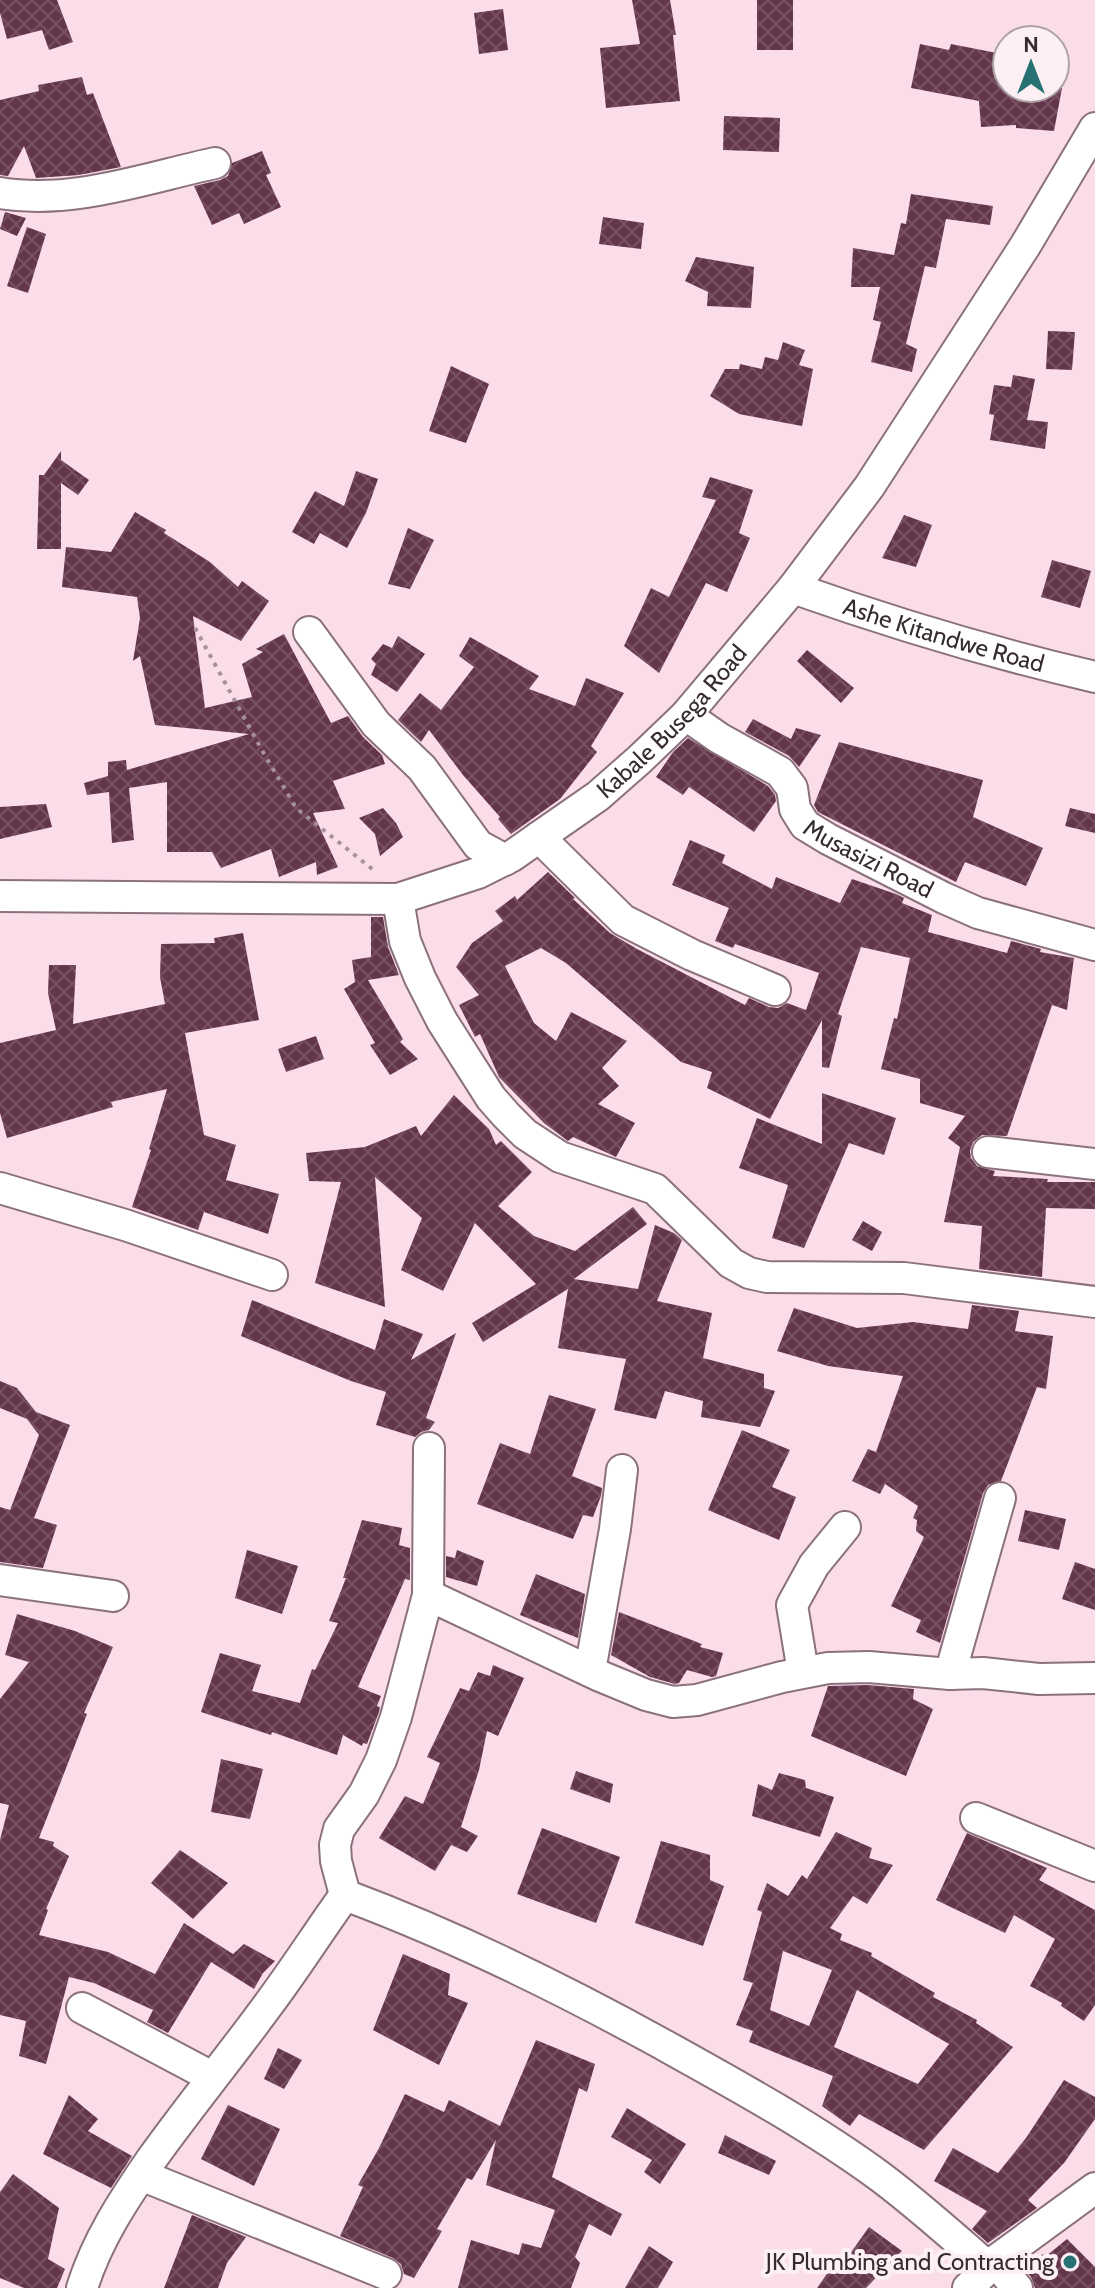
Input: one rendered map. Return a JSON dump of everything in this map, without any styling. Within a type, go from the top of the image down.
[{"type":"street","name":"Kabale Busega Road","points":[[0,896],[398,899],[437,888],[505,860],[598,796],[686,715],[793,588],[869,487],[1025,246],[1095,128]]},
{"type":"street","points":[[0,193],[17,196],[82,193],[215,163]]},
{"type":"street","name":"Ashe Kitandwe Road","points":[[793,588],[886,621],[1018,659],[1095,677]]},
{"type":"street","points":[[309,632],[376,724],[422,768],[478,845],[505,860]]},
{"type":"street","name":"Musasizi Road","points":[[686,715],[719,738],[780,772],[792,788],[795,809],[805,825],[828,839],[978,913],[1095,945]]},
{"type":"street","points":[[539,837],[623,920],[692,955],[775,990]]},
{"type":"street","points":[[398,899],[405,941],[420,978],[442,1021],[491,1098],[506,1115],[525,1134],[560,1157],[655,1189],[731,1263],[749,1273],[767,1277],[904,1278],[1095,1302]]},
{"type":"street","points":[[988,1152],[1095,1164]]},
{"type":"street","points":[[0,1188],[125,1225],[272,1275]]},
{"type":"street","points":[[82,2288],[90,2262],[108,2225],[141,2175],[269,2004],[345,1895],[336,1861],[335,1845],[339,1829],[364,1794],[381,1760],[396,1717],[428,1595],[429,1448]]},
{"type":"street","points":[[590,1671],[622,1470]]},
{"type":"street","points":[[950,1674],[1000,1498]]},
{"type":"street","points":[[803,1672],[792,1605],[814,1565],[845,1527]]},
{"type":"street","points":[[0,1580],[113,1596]]},
{"type":"street","points":[[428,1595],[590,1671],[646,1695],[673,1702],[697,1700],[828,1668],[869,1667],[1079,1680],[1095,1678]]},
{"type":"street","points":[[976,1818],[1095,1866]]},
{"type":"street","points":[[345,1895],[566,1991],[709,2070],[827,2141],[881,2178],[940,2224],[984,2273],[1017,2288]]},
{"type":"street","points":[[82,2008],[212,2077]]},
{"type":"street","points":[[141,2175],[386,2274]]},
{"type":"street","points":[[984,2273],[1095,2188]]},
{"type":"path","points":[[195,628],[296,808],[376,872],[398,899]]},
{"type":"building","points":[[0,0],[57,0],[73,42],[49,50],[42,30],[7,39]]},
{"type":"building","points":[[632,0],[670,0],[676,35],[673,35],[680,101],[606,108],[600,48],[640,44]]},
{"type":"building","points":[[757,0],[793,0],[793,50],[757,50]]},
{"type":"building","points":[[503,9],[508,50],[479,54],[474,13]]},
{"type":"building","points":[[920,44],[949,50],[951,44],[991,52],[991,104],[1059,104],[1054,131],[1016,128],[1016,125],[981,127],[979,101],[911,88]]},
{"type":"building","points":[[82,77],[87,95],[93,93],[121,167],[79,175],[36,178],[24,146],[8,176],[0,175],[0,100],[39,91],[38,85]]},
{"type":"building","points":[[724,116],[780,118],[779,152],[723,150]]},
{"type":"building","points":[[262,151],[271,173],[266,175],[281,207],[244,224],[239,213],[212,225],[194,186],[228,176],[232,163]]},
{"type":"building","points":[[911,194],[993,206],[990,225],[946,219],[936,268],[925,266],[906,344],[917,349],[912,372],[871,362],[881,322],[873,320],[880,287],[851,287],[853,248],[894,255],[901,223],[906,224]]},
{"type":"building","points":[[5,212],[26,218],[17,236],[0,229]]},
{"type":"building","points":[[603,217],[644,223],[641,249],[599,244]]},
{"type":"building","points":[[27,227],[46,234],[28,293],[7,286]]},
{"type":"building","points":[[696,257],[754,267],[751,308],[707,306],[708,292],[685,281]]},
{"type":"building","points":[[1048,331],[1075,332],[1072,370],[1046,369]]},
{"type":"building","points":[[783,342],[805,350],[799,365],[813,369],[802,426],[739,414],[710,396],[725,369],[739,369],[740,364],[762,369],[765,357],[778,360]]},
{"type":"building","points":[[451,366],[489,384],[466,443],[429,431]]},
{"type":"building","points":[[1013,375],[1035,379],[1027,420],[1048,422],[1045,449],[990,440],[994,415],[989,414],[994,385],[1011,387]]},
{"type":"building","points":[[61,451],[61,460],[89,480],[78,495],[61,483],[61,549],[37,549],[39,475],[44,475]]},
{"type":"building","points":[[356,471],[378,479],[366,513],[347,548],[320,533],[314,544],[292,532],[315,491],[344,506]]},
{"type":"building","points":[[710,477],[753,490],[739,533],[750,538],[727,592],[706,583],[659,673],[624,646],[651,588],[669,597],[716,500],[702,497]]},
{"type":"building","points":[[135,512],[210,562],[238,587],[242,581],[269,601],[241,641],[193,616],[205,708],[252,697],[242,664],[263,652],[256,649],[284,634],[331,723],[348,716],[363,737],[382,755],[385,764],[333,781],[345,809],[313,813],[338,867],[317,875],[316,862],[279,877],[271,849],[221,868],[212,852],[167,852],[167,782],[129,788],[134,840],[112,843],[109,792],[87,795],[84,783],[108,776],[108,762],[126,760],[127,770],[249,734],[155,725],[140,656],[133,661],[140,618],[137,597],[62,587],[66,547],[111,552]]},
{"type":"building","points":[[904,515],[932,525],[916,567],[882,558]]},
{"type":"building","points":[[408,528],[434,540],[410,589],[388,584]]},
{"type":"building","points":[[1052,560],[1091,571],[1080,608],[1041,597]]},
{"type":"building","points":[[398,636],[425,654],[397,692],[371,675],[376,664],[371,659],[383,644],[392,648]]},
{"type":"building","points":[[470,637],[539,676],[529,689],[575,706],[586,678],[624,693],[591,746],[597,752],[560,799],[511,834],[429,730],[421,742],[398,720],[420,693],[441,710],[474,667],[459,656]]},
{"type":"building","points":[[807,650],[854,688],[841,703],[797,661]]},
{"type":"building","points":[[753,719],[791,739],[796,728],[821,735],[799,767],[789,756],[745,732]]},
{"type":"building","points":[[688,738],[768,786],[775,795],[776,801],[754,832],[689,787],[683,795],[656,777],[673,752]]},
{"type":"building","points":[[839,742],[983,780],[973,817],[1043,848],[1026,886],[965,862],[956,882],[818,812],[814,805]]},
{"type":"building","points":[[46,804],[52,827],[0,839],[0,807]]},
{"type":"building","points":[[383,808],[403,837],[380,856],[375,834],[359,818]]},
{"type":"building","points":[[1070,808],[1095,814],[1095,833],[1065,826]]},
{"type":"building","points":[[690,840],[725,855],[722,863],[772,889],[776,877],[840,903],[852,879],[896,894],[904,898],[902,903],[932,915],[928,932],[1007,953],[1011,941],[1041,949],[1040,952],[1074,958],[1067,1010],[1052,1005],[1007,1136],[982,1135],[973,1142],[970,1151],[977,1166],[995,1171],[993,1176],[1048,1179],[1047,1182],[1095,1182],[1095,1209],[1046,1208],[1042,1277],[979,1269],[982,1226],[944,1222],[960,1147],[948,1138],[965,1116],[920,1103],[920,1079],[881,1069],[894,1018],[897,1019],[910,958],[861,947],[838,1014],[842,1016],[829,1068],[822,1067],[822,1020],[770,1119],[707,1088],[712,1072],[681,1062],[566,963],[541,948],[505,966],[534,1023],[556,1041],[571,1012],[627,1041],[602,1068],[619,1086],[598,1104],[635,1123],[616,1157],[573,1137],[568,1141],[544,1123],[499,1077],[480,1034],[475,1037],[459,1005],[479,995],[456,967],[472,943],[503,921],[495,911],[515,896],[517,900],[548,872],[610,933],[637,949],[745,1005],[749,998],[769,1007],[778,1008],[787,1003],[806,1010],[819,973],[735,944],[733,948],[715,941],[729,908],[672,885]]},
{"type":"building","points":[[371,917],[383,917],[388,947],[399,975],[368,980],[403,1039],[400,1042],[418,1059],[390,1075],[370,1045],[375,1043],[344,989],[355,982],[352,960],[371,957]]},
{"type":"building","points":[[243,933],[259,1020],[185,1033],[204,1135],[236,1145],[226,1180],[279,1194],[268,1234],[204,1212],[198,1230],[132,1207],[167,1089],[111,1102],[113,1107],[7,1138],[0,1113],[0,1043],[56,1030],[48,993],[49,965],[76,965],[73,1024],[165,1004],[160,977],[161,944],[215,943],[214,938]]},
{"type":"building","points":[[316,1036],[324,1059],[286,1072],[278,1049]]},
{"type":"building","points":[[822,1093],[896,1118],[884,1155],[849,1143],[804,1248],[772,1238],[788,1185],[739,1168],[757,1118],[822,1144]]},
{"type":"building","points":[[454,1095],[489,1129],[496,1145],[501,1141],[532,1172],[498,1206],[534,1236],[575,1251],[633,1207],[647,1224],[574,1279],[638,1289],[655,1225],[682,1240],[657,1301],[712,1313],[703,1358],[764,1374],[764,1388],[775,1391],[760,1427],[701,1417],[703,1401],[665,1391],[656,1419],[614,1410],[626,1359],[558,1348],[568,1289],[483,1342],[472,1323],[536,1284],[475,1223],[443,1291],[401,1270],[422,1218],[375,1177],[385,1307],[315,1283],[341,1182],[309,1181],[306,1153],[365,1147],[416,1126],[421,1136]]},
{"type":"building","points":[[863,1221],[882,1232],[872,1251],[852,1240]]},
{"type":"building","points":[[252,1300],[375,1350],[384,1319],[423,1334],[411,1360],[456,1333],[426,1418],[435,1422],[429,1430],[415,1437],[376,1425],[386,1392],[241,1336]]},
{"type":"building","points":[[972,1305],[1019,1311],[1015,1331],[1053,1336],[1046,1389],[1037,1387],[1001,1481],[988,1485],[983,1493],[940,1643],[916,1632],[921,1620],[891,1606],[924,1537],[916,1531],[917,1520],[913,1518],[918,1506],[885,1484],[880,1494],[852,1481],[868,1449],[876,1452],[903,1376],[828,1366],[777,1351],[794,1308],[857,1328],[913,1322],[968,1329]]},
{"type":"building","points":[[0,1381],[17,1388],[36,1412],[70,1425],[34,1518],[57,1525],[43,1568],[0,1562],[0,1507],[10,1510],[39,1435],[27,1419],[0,1408]]},
{"type":"building","points":[[549,1395],[596,1409],[572,1476],[602,1488],[601,1496],[593,1517],[583,1515],[573,1539],[477,1504],[500,1443],[530,1454]]},
{"type":"building","points":[[742,1430],[790,1450],[772,1487],[796,1497],[779,1540],[708,1510]]},
{"type":"building","points":[[1025,1510],[1066,1519],[1059,1550],[1018,1541]]},
{"type":"building","points":[[362,1520],[402,1528],[399,1545],[410,1548],[410,1580],[405,1579],[358,1687],[381,1696],[377,1706],[380,1707],[379,1712],[367,1744],[363,1743],[362,1746],[343,1735],[337,1755],[201,1712],[220,1653],[261,1665],[252,1691],[300,1703],[312,1669],[315,1670],[338,1623],[329,1621],[346,1578],[343,1578]]},
{"type":"building","points":[[247,1550],[298,1566],[282,1614],[235,1598]]},
{"type":"building","points":[[457,1550],[484,1561],[477,1586],[446,1577],[446,1556],[455,1558]]},
{"type":"building","points":[[1075,1562],[1095,1569],[1095,1610],[1062,1599]]},
{"type":"building","points":[[536,1574],[585,1594],[578,1638],[520,1615]]},
{"type":"building","points":[[619,1612],[702,1644],[700,1647],[723,1653],[716,1676],[687,1670],[675,1684],[650,1677],[611,1655]]},
{"type":"building","points":[[17,1614],[75,1631],[113,1647],[84,1713],[87,1714],[39,1838],[54,1842],[53,1846],[69,1856],[46,1909],[39,1935],[108,1952],[155,1974],[184,1923],[233,1954],[244,1944],[275,1961],[254,1989],[211,1962],[168,2033],[147,2022],[153,2010],[94,1983],[69,1977],[46,2064],[19,2056],[26,2021],[0,2015],[0,1840],[9,1805],[0,1803],[0,1699],[29,1662],[5,1655]]},
{"type":"building","points":[[493,1665],[524,1678],[498,1736],[487,1731],[479,1770],[461,1827],[478,1836],[467,1852],[451,1845],[435,1871],[379,1838],[405,1796],[423,1804],[440,1763],[427,1757],[460,1688],[469,1691],[478,1672],[490,1676]]},
{"type":"building","points":[[828,1686],[914,1689],[913,1699],[933,1709],[906,1776],[811,1736]]},
{"type":"building","points":[[221,1759],[263,1769],[250,1819],[211,1812]]},
{"type":"building","points":[[576,1771],[613,1784],[610,1803],[570,1789]]},
{"type":"building","points":[[779,1773],[805,1780],[806,1788],[834,1797],[820,1837],[752,1816],[758,1784],[772,1790]]},
{"type":"building","points":[[542,1828],[620,1857],[596,1923],[517,1894]]},
{"type":"building","points":[[836,1832],[872,1848],[869,1858],[893,1865],[867,1904],[853,1896],[830,1928],[842,1934],[840,1940],[872,1953],[871,1956],[935,1993],[933,1997],[977,2020],[976,2023],[1013,2047],[924,2150],[859,2114],[850,2126],[822,2106],[833,2076],[749,2042],[753,2031],[736,2025],[753,1983],[743,1980],[762,1912],[757,1910],[767,1883],[788,1896],[802,1875],[807,1879]],"holes":[[[783,1951],[832,1970],[809,2026],[770,2010]],[[857,1990],[949,2044],[918,2084],[834,2047]]]},
{"type":"building","points":[[967,1833],[1047,1868],[1039,1880],[1095,1910],[1095,2005],[1084,2021],[1061,2006],[1062,2003],[1030,1986],[1055,1939],[1014,1915],[1005,1933],[936,1900]]},
{"type":"building","points":[[661,1841],[710,1855],[710,1880],[724,1886],[703,1946],[635,1923]]},
{"type":"building","points":[[180,1850],[228,1883],[193,1919],[151,1883]]},
{"type":"building","points":[[403,1954],[450,1974],[448,1995],[468,2003],[439,2065],[373,2030]]},
{"type":"building","points":[[536,2040],[595,2064],[587,2092],[579,2088],[552,2177],[622,2214],[611,2236],[589,2224],[575,2257],[580,2263],[571,2288],[458,2288],[471,2240],[519,2255],[522,2243],[541,2248],[555,2210],[486,2185],[496,2140],[472,2180],[467,2178],[437,2229],[442,2231],[414,2278],[404,2274],[401,2264],[393,2258],[340,2236],[363,2187],[358,2185],[405,2094],[444,2112],[449,2100],[500,2126]]},
{"type":"building","points":[[278,2048],[302,2060],[284,2089],[264,2079]]},
{"type":"building","points":[[1064,2080],[1095,2097],[1095,2119],[1064,2163],[1028,2200],[1037,2208],[988,2243],[972,2229],[987,2211],[934,2181],[953,2148],[998,2173],[1026,2138]]},
{"type":"building","points":[[69,2095],[98,2119],[88,2131],[132,2156],[111,2188],[43,2154]]},
{"type":"building","points":[[228,2105],[280,2129],[254,2186],[201,2159]]},
{"type":"building","points":[[627,2108],[686,2144],[660,2184],[644,2172],[652,2160],[611,2137]]},
{"type":"building","points":[[725,2135],[776,2161],[769,2175],[718,2153]]},
{"type":"building","points":[[13,2174],[59,2208],[48,2259],[65,2269],[57,2288],[24,2288],[0,2278],[0,2192]]},
{"type":"building","points":[[192,2215],[246,2237],[227,2263],[218,2288],[164,2288]]},
{"type":"building","points":[[869,2227],[902,2251],[866,2288],[817,2288],[836,2261],[842,2265]]},
{"type":"building","points":[[1067,2239],[1095,2267],[1095,2288],[1035,2288],[1024,2268],[1043,2254],[1045,2257]]},
{"type":"building","points":[[649,2246],[673,2262],[658,2288],[625,2288]]},
{"type":"place","name":"JK Plumbing and Contracting","points":[[1070,2262]]}]
